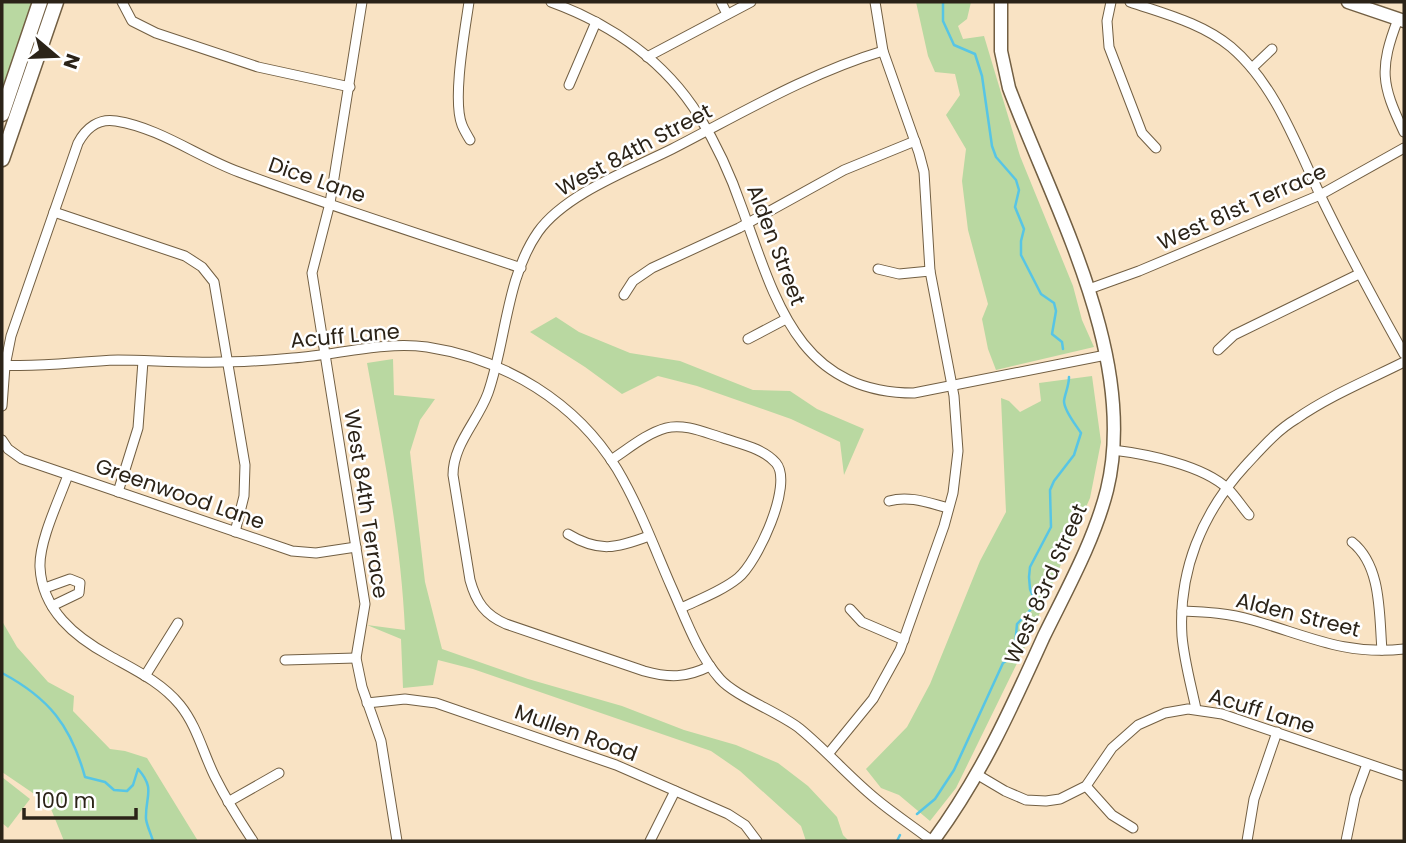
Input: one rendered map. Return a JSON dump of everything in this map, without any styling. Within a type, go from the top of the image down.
[{"type":"main road","points":[[2,114],[40,2]]},
{"type":"main road","points":[[2,159],[56,2]]},
{"type":"street","points":[[122,2],[132,21],[156,33],[258,67],[350,87]]},
{"type":"street","name":"West 84th Terrace","points":[[362,2],[330,203],[312,272],[365,604],[356,658],[367,703],[381,741],[397,841]]},
{"type":"street","points":[[469,2],[462,52],[459,113],[470,140]]},
{"type":"street","name":"Alden Street","points":[[551,2],[618,34],[647,57],[686,97],[708,130],[732,179],[763,268],[786,319],[800,341],[814,356],[847,379],[885,392],[914,393],[1106,355]]},
{"type":"street","points":[[721,2],[727,13]]},
{"type":"street","points":[[647,57],[751,2]]},
{"type":"street","points":[[829,753],[873,699],[889,674],[904,640],[953,493],[958,451],[958,425],[952,386],[930,271],[925,179],[915,141],[883,51],[875,2]]},
{"type":"street","name":"West 83rd Street","points":[[933,841],[978,775],[1091,535],[1107,489],[1113,450],[1112,399],[1106,355],[1089,289],[1009,88],[1001,51],[1001,2]]},
{"type":"street","points":[[1111,2],[1107,22],[1110,47],[1142,133],[1156,148]]},
{"type":"street","points":[[1130,2],[1206,30],[1231,47],[1252,68],[1277,107],[1359,274],[1404,354]]},
{"type":"street","points":[[1348,2],[1401,20],[1385,55],[1383,77],[1387,94],[1404,132]]},
{"type":"street","points":[[569,85],[596,22]]},
{"type":"street","points":[[1252,68],[1272,49]]},
{"type":"street","name":"West 84th Street","points":[[710,666],[678,677],[654,674],[495,619],[482,608],[475,597],[470,580],[453,470],[454,459],[488,394],[506,314],[521,268],[538,233],[561,208],[817,76],[883,51]]},
{"type":"street","name":"Dice Lane","points":[[54,212],[78,143],[90,127],[104,121],[126,124],[160,136],[234,170],[521,268]]},
{"type":"street","points":[[624,295],[627,288],[642,274],[747,223],[844,170],[915,141]]},
{"type":"street","name":"West 81st Terrace","points":[[1089,289],[1139,271],[1320,195],[1404,148]]},
{"type":"street","points":[[2,406],[4,366],[11,336],[54,212],[185,256],[202,267],[214,282],[218,294],[245,464],[244,496],[235,532]]},
{"type":"street","points":[[878,270],[900,274],[930,271]]},
{"type":"street","points":[[1217,350],[1234,335],[1359,274]]},
{"type":"street","points":[[747,339],[786,319]]},
{"type":"street","name":"Acuff Lane","points":[[4,366],[143,361],[229,362],[325,355],[394,346],[425,347],[495,366],[540,388],[590,432],[611,460],[629,491],[681,608],[710,666],[722,682],[785,719],[829,753],[875,798],[933,841]]},
{"type":"street","points":[[118,492],[138,428],[143,361]]},
{"type":"street","points":[[1196,709],[1184,655],[1182,611],[1184,587],[1196,543],[1205,522],[1227,488],[1261,449],[1293,421],[1404,362]]},
{"type":"street","points":[[611,460],[654,433],[678,426],[756,449],[783,466],[777,502],[758,553],[750,566],[725,587],[681,608]]},
{"type":"street","name":"Greenwood Lane","points":[[2,440],[8,449],[22,459],[299,552],[316,553],[356,547]]},
{"type":"street","points":[[1113,450],[1165,459],[1189,468],[1227,488],[1249,515]]},
{"type":"street","points":[[68,475],[45,541],[40,567],[52,606],[60,619],[82,640],[161,686],[180,705],[192,723],[228,803],[253,841]]},
{"type":"street","points":[[889,501],[917,500],[948,508]]},
{"type":"street","points":[[568,534],[583,543],[601,547],[622,546],[649,536]]},
{"type":"street","points":[[1352,542],[1364,554],[1372,570],[1382,650]]},
{"type":"street","points":[[45,588],[70,579],[80,583],[79,593],[52,606]]},
{"type":"street","points":[[850,609],[862,622],[904,640]]},
{"type":"street","name":"Alden Street","points":[[1182,611],[1234,615],[1340,647],[1404,649]]},
{"type":"street","points":[[145,676],[178,622]]},
{"type":"street","points":[[285,660],[356,658]]},
{"type":"street","name":"Mullen Road","points":[[367,703],[405,699],[436,703],[616,765],[734,817],[745,825],[757,841]]},
{"type":"street","name":"Acuff Lane","points":[[1086,786],[1112,748],[1138,725],[1165,713],[1196,709],[1222,713],[1404,776]]},
{"type":"street","points":[[1247,841],[1254,799],[1277,732]]},
{"type":"street","points":[[1346,841],[1355,797],[1367,764]]},
{"type":"street","points":[[228,803],[279,773]]},
{"type":"street","points":[[978,775],[1017,797],[1033,801],[1059,799],[1086,786],[1112,815],[1133,828]]},
{"type":"street","points":[[650,841],[675,792]]},
{"type":"green space","points":[[2,2],[34,2],[2,95]]},
{"type":"green space","points":[[916,2],[971,2],[967,19],[958,26],[963,39],[984,36],[1020,156],[1073,286],[1082,320],[1094,347],[996,370],[988,349],[982,319],[988,304],[968,230],[962,181],[966,149],[946,115],[960,95],[955,74],[935,72],[928,56]]},
{"type":"green space","points":[[556,317],[579,332],[630,353],[680,361],[753,390],[790,391],[817,409],[864,429],[844,475],[840,442],[791,419],[697,386],[658,376],[622,394],[530,332]]},
{"type":"green space","points":[[393,359],[394,395],[435,399],[420,420],[410,452],[425,582],[442,649],[528,679],[622,706],[684,730],[736,745],[778,763],[808,786],[837,817],[843,835],[849,841],[806,841],[801,826],[740,771],[711,751],[473,669],[438,660],[433,685],[403,688],[401,639],[367,625],[405,630],[395,529],[367,363]]},
{"type":"green space","points":[[1092,376],[1101,442],[1090,498],[1025,647],[956,788],[930,821],[899,795],[881,788],[866,769],[907,727],[930,684],[980,561],[1006,512],[1001,398],[1009,401],[1020,412],[1041,401],[1039,383]]},
{"type":"green space","points":[[2,621],[17,647],[48,682],[74,696],[73,711],[110,749],[147,758],[198,841],[64,841],[49,804],[2,772]]},
{"type":"green space","points":[[2,777],[30,799],[8,828],[2,823]]},
{"type":"waterway","points":[[943,2],[943,21],[954,45],[975,54],[982,76],[992,146],[996,157],[1016,180],[1019,190],[1015,207],[1024,229],[1021,255],[1041,294],[1054,303],[1056,311],[1052,334],[1062,342],[1063,349]]},
{"type":"waterway","points":[[917,814],[935,799],[954,770],[1003,663],[1014,656],[1017,624],[1036,604],[1030,589],[1030,567],[1051,527],[1050,490],[1074,455],[1081,433],[1064,401],[1069,377]]},
{"type":"waterway","points":[[2,671],[33,693],[56,715],[73,743],[85,777],[105,782],[114,790],[127,791],[133,785],[138,769],[147,782],[146,819],[153,841]]},
{"type":"waterway","points":[[897,841],[900,835]]}]
